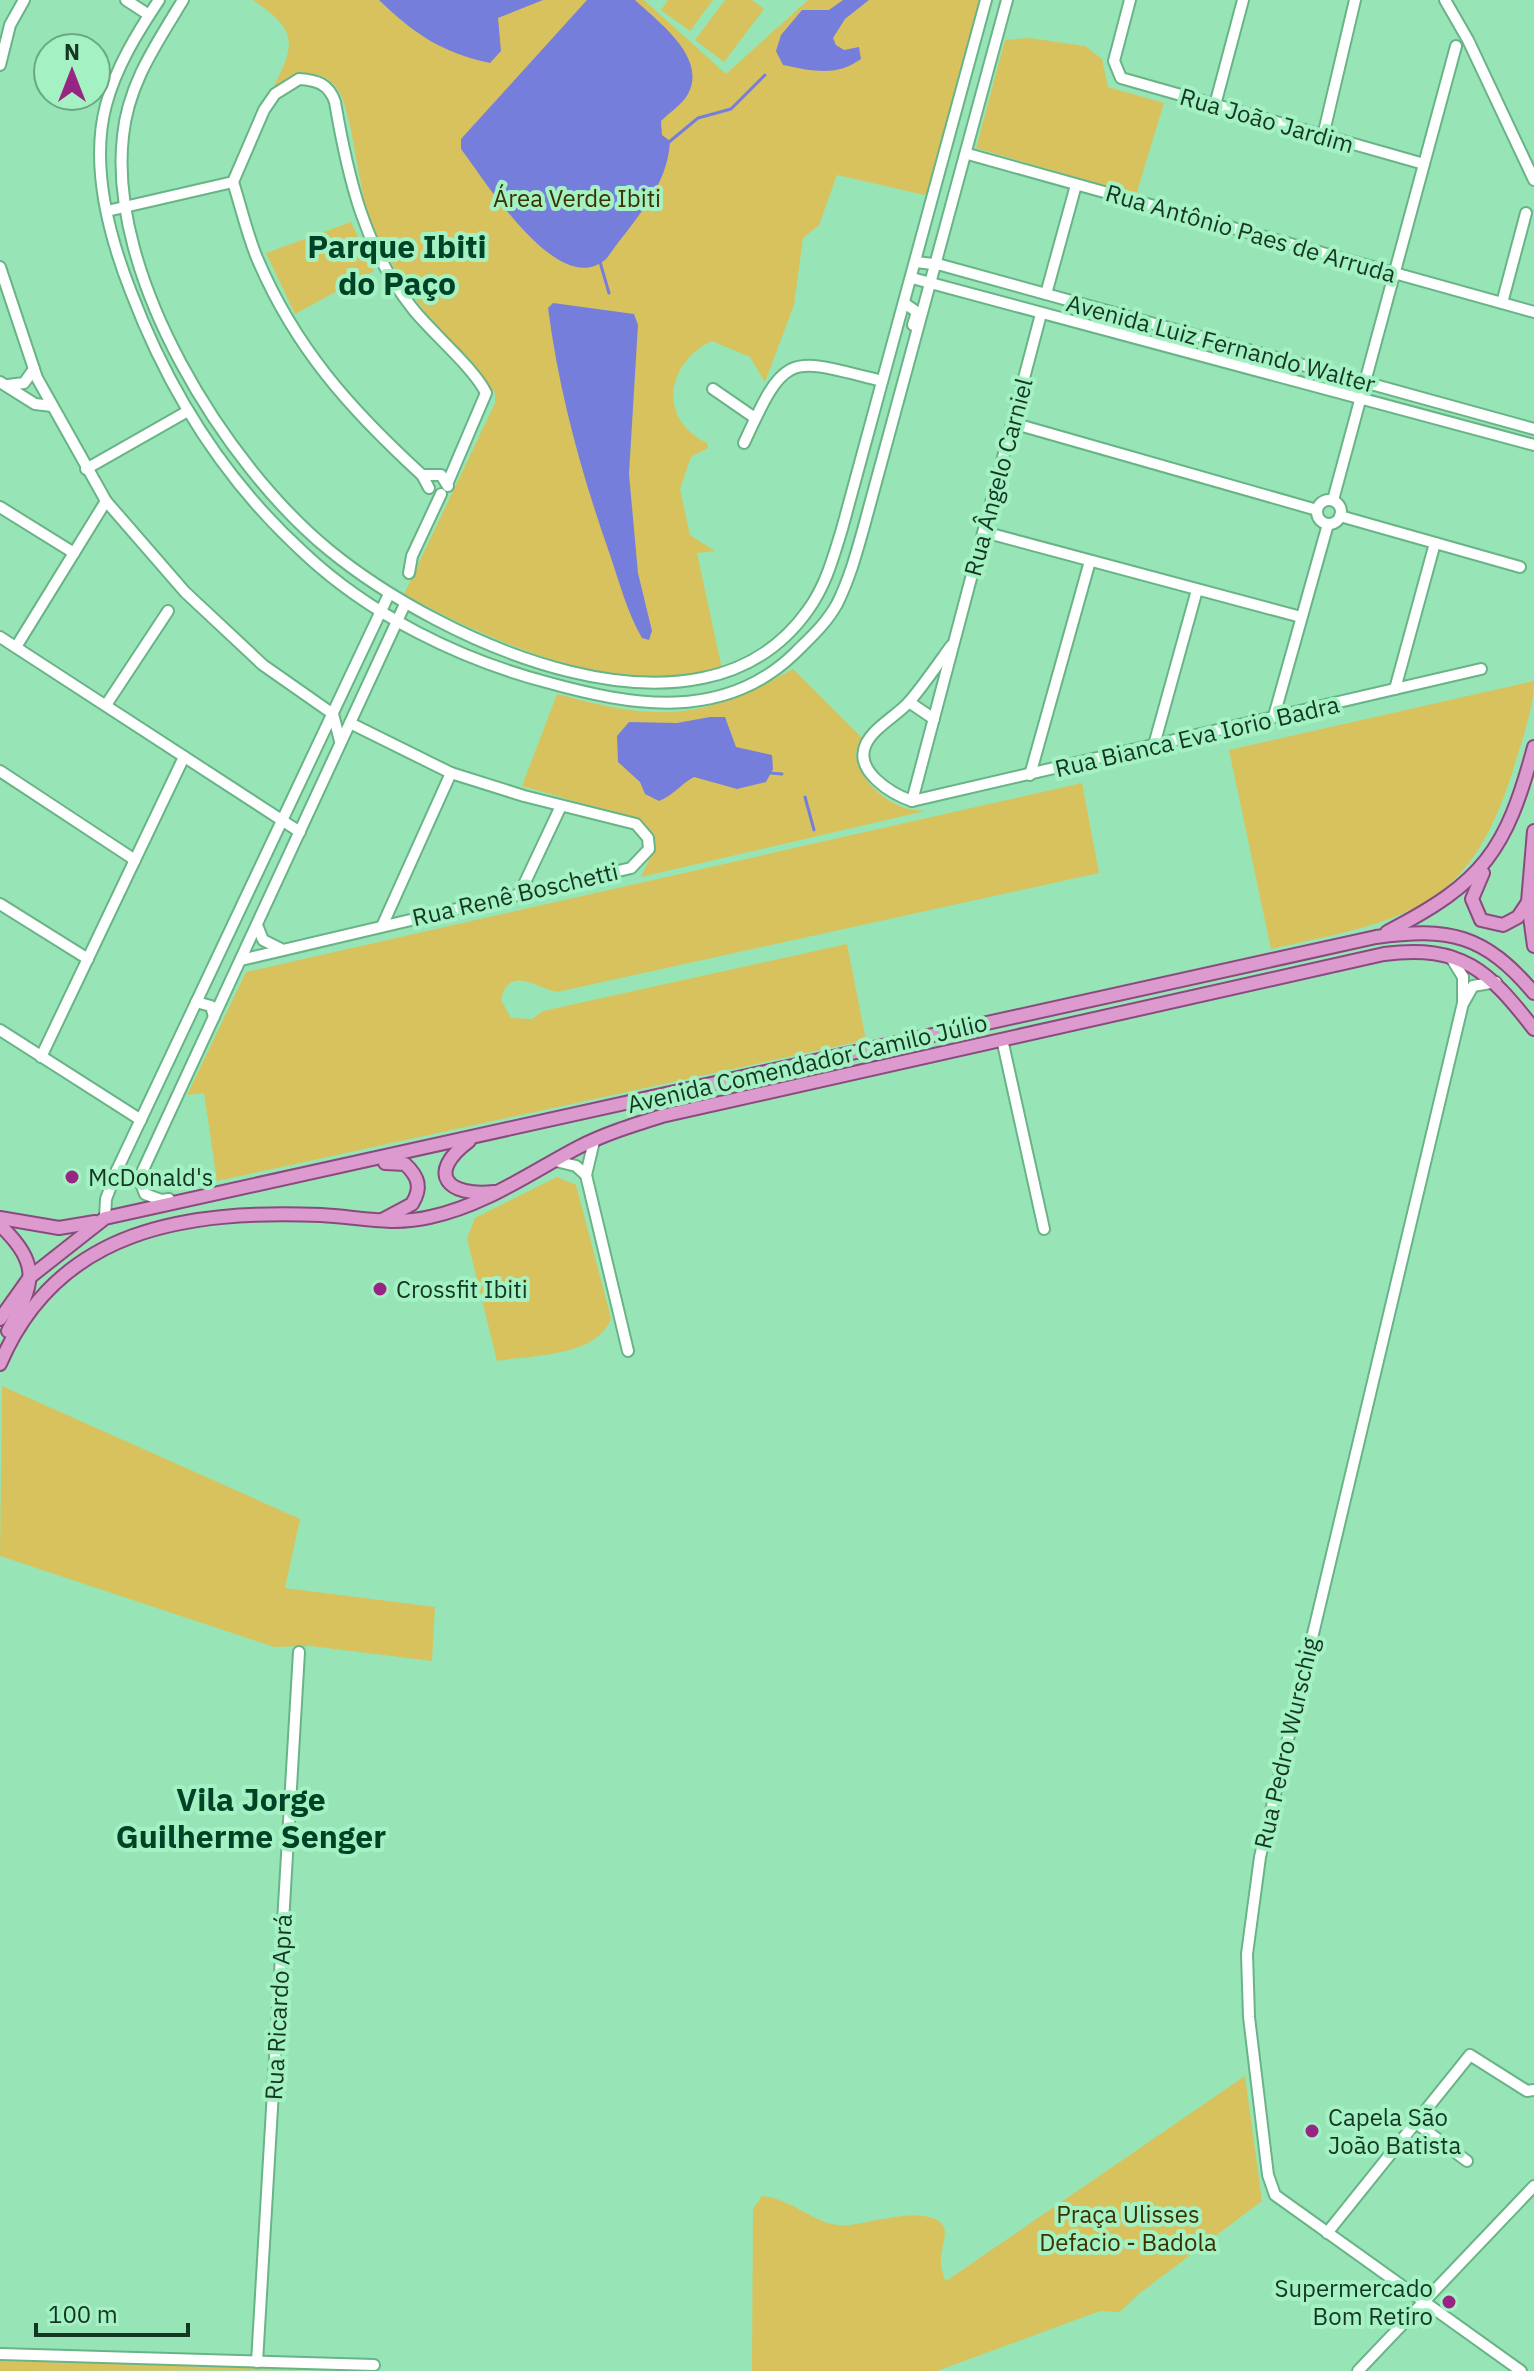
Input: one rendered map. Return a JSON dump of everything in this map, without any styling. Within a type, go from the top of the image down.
[{"type":"main road","points":[[1528,902],[1518,917],[1503,925],[1481,920],[1472,899],[1510,824],[1534,747]]},
{"type":"main road","points":[[1534,831],[1528,902],[1534,946]]},
{"type":"main road","points":[[1376,937],[1433,908],[1459,890],[1490,859]]},
{"type":"main road","name":"Avenida Comendador Camilo Júlio","points":[[0,1319],[30,1277],[104,1219],[1376,937],[1423,931],[1449,934],[1495,954],[1534,993]]},
{"type":"main road","name":"Avenida Comendador Camilo Júlio","points":[[0,1364],[24,1319],[42,1298],[71,1268],[121,1238],[254,1214],[324,1215],[402,1223],[430,1217],[505,1191],[594,1141],[662,1116],[1384,954],[1418,951],[1449,954],[1471,963],[1496,982],[1534,1029]]},
{"type":"main road","points":[[475,1137],[449,1158],[445,1169],[447,1180],[463,1193],[505,1191]]},
{"type":"main road","points":[[334,1170],[394,1162],[413,1171],[419,1185],[412,1204],[379,1222]]},
{"type":"main road","points":[[0,1218],[59,1228],[104,1219]]},
{"type":"main road","points":[[0,1225],[25,1256],[30,1277],[29,1295],[0,1348]]},
{"type":"street","points":[[0,39],[24,0]]},
{"type":"street","points":[[126,0],[149,15]]},
{"type":"street","points":[[159,0],[133,39],[106,106],[101,150],[107,211],[118,256],[164,371],[232,477],[305,555],[397,621],[517,675],[632,703],[670,705],[704,701],[744,687],[788,660],[820,629],[836,606],[848,579],[938,265],[1007,0]]},
{"type":"street","points":[[183,0],[148,54],[128,108],[122,164],[137,251],[157,311],[190,383],[242,462],[327,549],[389,594],[429,619],[478,640],[550,664],[631,683],[686,681],[736,667],[788,632],[820,592],[842,529],[986,0]]},
{"type":"street","name":"Rua João Jardim","points":[[1128,0],[1115,68],[1121,78],[1424,164]]},
{"type":"street","points":[[1215,105],[1243,0]]},
{"type":"street","points":[[1323,136],[1355,0]]},
{"type":"street","points":[[1445,0],[1468,40],[1534,180]]},
{"type":"street","points":[[0,65],[10,25]]},
{"type":"street","points":[[1333,500],[1456,46]]},
{"type":"street","points":[[409,573],[412,556],[433,509],[434,491],[452,468],[485,399],[483,387],[410,306],[375,250],[357,208],[335,102],[321,82],[299,79],[275,94],[264,110],[233,182],[256,255],[284,316],[328,382],[422,475],[434,491]]},
{"type":"street","name":"Rua Antônio Paes de Arruda","points":[[968,154],[1534,312]]},
{"type":"street","points":[[107,211],[233,182]]},
{"type":"street","points":[[1046,294],[1076,185]]},
{"type":"street","points":[[1502,303],[1526,213]]},
{"type":"street","points":[[113,236],[132,231]]},
{"type":"street","points":[[924,233],[944,239]]},
{"type":"street","points":[[118,256],[137,251]]},
{"type":"street","name":"Avenida Luiz Fernando Walter","points":[[916,262],[955,269],[1534,429]]},
{"type":"street","points":[[0,267],[34,369],[106,501],[196,602],[263,665],[333,714],[341,743]]},
{"type":"street","points":[[950,289],[955,269]]},
{"type":"street","name":"Avenida Luiz Fernando Walter","points":[[912,278],[1534,445]]},
{"type":"street","points":[[900,398],[902,367],[917,312],[904,303]]},
{"type":"street","name":"Rua Ângelo Carniel","points":[[955,641],[909,702],[870,739],[864,756],[884,787],[912,801],[955,641],[984,532],[1041,314]]},
{"type":"street","points":[[744,443],[774,383],[793,366],[808,364],[882,381]]},
{"type":"street","points":[[1,382],[14,386],[24,383],[34,369]]},
{"type":"street","points":[[1,382],[35,404],[52,406]]},
{"type":"street","points":[[713,389],[755,418]]},
{"type":"street","points":[[86,469],[188,411]]},
{"type":"street","points":[[1465,428],[1485,425],[1487,416]]},
{"type":"street","points":[[1012,423],[1317,510]]},
{"type":"street","points":[[422,475],[442,477]]},
{"type":"street","points":[[434,491],[442,477]]},
{"type":"street","points":[[1328,524],[1318,517],[1317,510],[1321,502],[1333,500]]},
{"type":"street","points":[[1274,716],[1328,524],[1340,516],[1341,508],[1333,500]]},
{"type":"street","points":[[16,647],[106,501]]},
{"type":"street","points":[[0,507],[74,553]]},
{"type":"street","points":[[1340,516],[1520,567]]},
{"type":"street","points":[[984,532],[1301,617]]},
{"type":"street","points":[[1395,689],[1435,543]]},
{"type":"street","points":[[1030,775],[1090,561]]},
{"type":"street","points":[[359,595],[369,580]]},
{"type":"street","points":[[1154,745],[1197,590]]},
{"type":"street","points":[[104,1219],[106,1199],[117,1170],[389,594]]},
{"type":"street","points":[[117,1170],[140,1181],[405,604]]},
{"type":"street","points":[[106,705],[168,611]]},
{"type":"street","points":[[422,633],[429,619]]},
{"type":"street","points":[[358,706],[360,687],[383,636],[372,630]]},
{"type":"street","points":[[0,637],[300,832]]},
{"type":"street","name":"Rua Bianca Eva Iorio Badra","points":[[912,801],[1481,669]]},
{"type":"street","points":[[909,702],[934,719]]},
{"type":"street","name":"Rua Renê Boschetti","points":[[241,960],[383,924],[631,868],[649,849],[648,838],[636,824],[561,806],[451,773],[350,723]]},
{"type":"street","points":[[41,1057],[184,757]]},
{"type":"street","points":[[0,771],[135,860]]},
{"type":"street","points":[[383,924],[451,773]]},
{"type":"street","points":[[519,895],[561,806]]},
{"type":"street","points":[[530,873],[532,886],[538,891]]},
{"type":"street","points":[[397,894],[399,915],[403,920]]},
{"type":"street","points":[[0,904],[88,959]]},
{"type":"street","points":[[257,925],[263,940],[282,949]]},
{"type":"street","name":"Rua Pedro Wurschig","points":[[1449,954],[1463,977],[1463,1003],[1337,1526],[1251,1906],[1247,1954],[1249,2017],[1270,2186],[1275,2195],[1521,2371]]},
{"type":"street","points":[[1463,1003],[1473,986],[1496,982]]},
{"type":"street","points":[[204,987],[210,997],[222,1001]]},
{"type":"street","points":[[196,1002],[211,1006],[214,1017]]},
{"type":"street","points":[[0,1030],[141,1120]]},
{"type":"street","points":[[1002,1039],[1044,1229]]},
{"type":"street","points":[[594,1141],[586,1175],[628,1351]]},
{"type":"street","points":[[556,1161],[576,1166],[586,1175]]},
{"type":"street","name":"Avenida Comendador Camilo Júlio","points":[[140,1181],[145,1194],[151,1198],[161,1200],[207,1195]]},
{"type":"street","name":"Rua Ricardo Aprá","points":[[257,2362],[299,1652]]},
{"type":"street","points":[[1327,2233],[1470,2055],[1527,2091],[1534,2090]]},
{"type":"street","points":[[1416,2123],[1467,2161]]},
{"type":"street","points":[[1358,2371],[1534,2186]]},
{"type":"street","points":[[0,2354],[374,2365]]},
{"type":"green space","name":"Área Verde Ibiti","points":[[253,0],[644,0],[726,74],[808,0],[980,0],[929,196],[837,175],[819,225],[803,238],[794,305],[765,382],[750,357],[712,341],[685,363],[677,377],[674,406],[680,420],[691,433],[707,443],[708,448],[691,457],[680,489],[690,535],[715,551],[697,553],[722,669],[685,678],[645,679],[602,673],[516,647],[404,594],[495,403],[495,393],[426,312],[382,246],[366,208],[346,111],[336,87],[320,76],[301,74],[283,82],[269,95],[284,65],[289,42],[280,22]]},
{"type":"green space","points":[[668,0],[713,0],[690,31],[661,10]]},
{"type":"green space","points":[[725,0],[752,0],[764,9],[724,62],[695,40]]},
{"type":"green space","points":[[1029,38],[1085,46],[1102,59],[1108,87],[1164,103],[1136,195],[976,148],[1005,40]]},
{"type":"green space","points":[[351,222],[374,271],[295,314],[266,253]]},
{"type":"green space","points":[[793,669],[862,738],[856,758],[859,769],[873,787],[891,802],[925,811],[641,877],[651,855],[652,841],[647,827],[640,820],[522,786],[557,694],[623,709],[678,712],[731,699]]},
{"type":"green space","points":[[1534,681],[1526,726],[1495,818],[1475,854],[1452,882],[1425,902],[1394,917],[1359,929],[1271,949],[1229,750]]},
{"type":"green space","points":[[1082,783],[1099,873],[557,992],[517,981],[510,983],[501,1000],[511,1018],[532,1019],[543,1011],[847,944],[866,1040],[217,1181],[204,1093],[187,1095],[246,972]]},
{"type":"green space","points":[[557,1177],[576,1185],[611,1318],[604,1331],[578,1347],[497,1361],[467,1239],[475,1218]]},
{"type":"green space","points":[[2,1386],[300,1519],[285,1588],[435,1607],[432,1661],[310,1646],[274,1647],[0,1556]]},
{"type":"green space","name":"Praça Ulisses Defacio - Badola","points":[[1245,2076],[1262,2201],[1140,2293],[1120,2312],[1100,2311],[937,2371],[752,2371],[753,2209],[762,2196],[785,2202],[837,2225],[896,2217],[933,2218],[944,2228],[941,2263],[946,2281]]},
{"type":"green space","points":[[0,2361],[386,2370],[0,2371]]},
{"type":"water","points":[[379,0],[543,0],[498,18],[501,51],[490,63],[457,54],[429,40]]},
{"type":"water","points":[[587,0],[635,0],[677,41],[691,67],[692,80],[686,98],[661,121],[662,135],[670,141],[668,158],[656,189],[607,258],[588,268],[568,264],[546,251],[525,232],[461,149],[461,139]]},
{"type":"water","points":[[843,0],[869,0],[845,19],[833,38],[836,45],[844,50],[859,47],[861,59],[833,70],[783,65],[776,51],[781,35],[802,10],[829,10]]},
{"type":"water","points":[[553,303],[634,314],[638,325],[629,474],[638,573],[652,631],[649,640],[642,638],[628,607],[580,462],[553,339],[548,308]]},
{"type":"water","points":[[725,717],[736,747],[772,755],[773,769],[766,782],[737,789],[694,777],[659,801],[645,794],[640,782],[618,762],[617,736],[629,722],[677,723]]},
{"type":"waterway","points":[[669,142],[698,118],[731,109],[765,75]]},
{"type":"waterway","points":[[600,262],[609,293]]},
{"type":"waterway","points":[[770,773],[782,774]]},
{"type":"waterway","points":[[805,797],[814,830]]},
{"type":"place","name":"McDonald's","points":[[72,1177]]},
{"type":"place","name":"Crossfit Ibiti","points":[[380,1289]]},
{"type":"place","name":"Capela São João Batista","points":[[1312,2131]]},
{"type":"place","name":"Supermercado Bom Retiro","points":[[1449,2302]]},
{"type":"district","name":"Parque Ibiti do Paço","points":[[397,264]]},
{"type":"district","name":"Vila Jorge Guilherme Senger","points":[[251,1818]]}]
